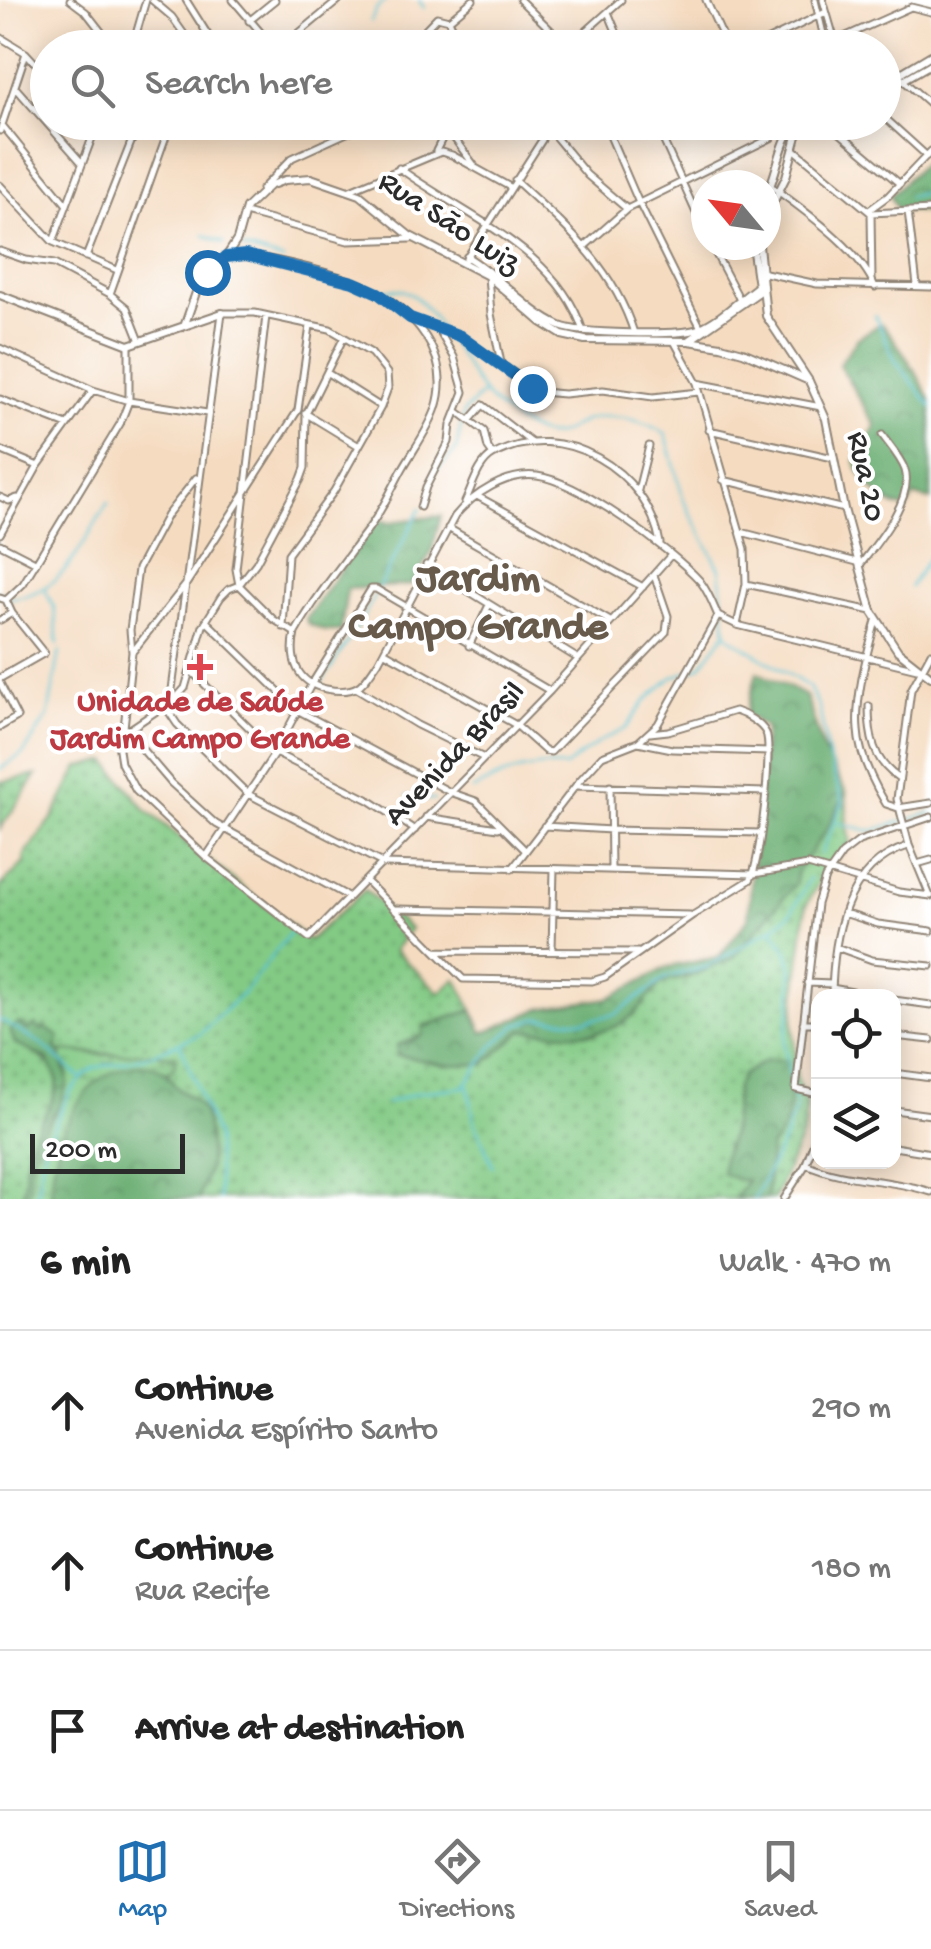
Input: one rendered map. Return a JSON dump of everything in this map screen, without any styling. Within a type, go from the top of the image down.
[{"type":"street","points":[[70,0],[100,30]]},
{"type":"street","points":[[138,30],[149,0],[179,30]]},
{"type":"street","points":[[162,9],[168,0]]},
{"type":"street","points":[[186,0],[205,30]]},
{"type":"street","points":[[233,0],[258,30]]},
{"type":"street","points":[[249,21],[275,0]]},
{"type":"street","points":[[300,30],[339,0]]},
{"type":"street","points":[[449,20],[474,0]]},
{"type":"street","points":[[520,0],[551,30]]},
{"type":"street","points":[[587,30],[621,0]]},
{"type":"street","points":[[706,0],[720,30]]},
{"type":"street","points":[[815,0],[830,30]]},
{"type":"street","points":[[823,0],[824,30]]},
{"type":"street","points":[[862,30],[910,4],[931,12]]},
{"type":"street","points":[[608,12],[616,30]]},
{"type":"street","points":[[788,30],[822,13]]},
{"type":"street","points":[[424,30],[437,17],[449,20]]},
{"type":"street","points":[[449,20],[454,30]]},
{"type":"street","points":[[0,36],[30,57]]},
{"type":"street","points":[[26,52],[1,128],[67,205]]},
{"type":"street","points":[[901,72],[931,54]]},
{"type":"street","points":[[901,83],[931,64]]},
{"type":"street","points":[[904,82],[931,105]]},
{"type":"street","points":[[15,86],[30,103]]},
{"type":"street","points":[[873,283],[870,212],[929,153],[901,131]]},
{"type":"street","points":[[62,140],[82,163]]},
{"type":"street","points":[[53,242],[91,140]]},
{"type":"street","points":[[86,257],[131,140]]},
{"type":"street","points":[[110,294],[164,140]]},
{"type":"street","points":[[185,324],[200,281],[226,257],[245,212],[260,191],[281,167],[330,140]]},
{"type":"street","points":[[434,153],[441,140]]},
{"type":"street","points":[[455,140],[479,172]]},
{"type":"street","points":[[465,259],[542,140]]},
{"type":"street","points":[[557,140],[587,175],[627,208]]},
{"type":"street","points":[[612,140],[700,328]]},
{"type":"street","points":[[664,140],[691,202]]},
{"type":"street","points":[[585,246],[627,208],[767,140]]},
{"type":"street","points":[[775,140],[784,144]]},
{"type":"street","points":[[779,170],[786,140]]},
{"type":"street","points":[[781,186],[797,140]]},
{"type":"street","points":[[848,140],[900,184]]},
{"type":"street","points":[[794,148],[870,212],[931,210]]},
{"type":"street","points":[[350,190],[434,153],[452,155],[510,187]]},
{"type":"street","points":[[399,168],[487,224],[554,281],[582,331]]},
{"type":"street","name":"Rua São Luiz","points":[[260,191],[285,180],[311,178],[350,190],[370,201],[414,238],[498,276],[561,327],[674,334],[700,328],[760,287]]},
{"type":"street","points":[[515,180],[585,246],[619,293],[636,341]]},
{"type":"street","points":[[0,185],[53,242],[117,270]]},
{"type":"street","points":[[781,194],[834,237],[873,283]]},
{"type":"street","points":[[908,210],[917,285]]},
{"type":"street","points":[[245,212],[348,241],[414,238]]},
{"type":"street","points":[[0,252],[54,264],[110,294],[127,308],[140,341]]},
{"type":"street","points":[[226,257],[258,257],[353,282],[378,293],[427,335],[440,382],[436,409],[381,509],[295,634],[292,651],[296,667],[310,685],[338,691],[356,688],[416,725],[482,757]]},
{"type":"street","name":"Rua São Luiz","points":[[465,259],[562,335],[585,340],[689,341],[743,352],[809,381]]},
{"type":"street","points":[[719,260],[740,300]]},
{"type":"street","name":"Rua 20","points":[[757,260],[771,326],[809,381],[831,433],[844,509],[876,621],[898,652],[931,677]]},
{"type":"street","name":"Rua 20","points":[[758,260],[760,287]]},
{"type":"street","points":[[760,272],[817,284],[931,287]]},
{"type":"street","points":[[488,276],[490,314],[502,366]]},
{"type":"street","points":[[689,341],[760,287]]},
{"type":"street","points":[[0,295],[129,345],[185,324],[242,311],[344,336],[386,368],[388,388],[381,407],[334,491],[288,554],[283,627]]},
{"type":"street","points":[[222,313],[170,702],[171,718],[176,724],[248,794],[384,864],[754,874],[808,865],[898,892],[931,896]]},
{"type":"street","points":[[266,316],[236,570],[239,585],[295,634]]},
{"type":"street","points":[[410,318],[460,336],[532,388],[553,394],[603,390],[654,397],[699,392]]},
{"type":"street","points":[[132,652],[187,582],[298,410],[310,326]]},
{"type":"street","points":[[420,507],[449,442],[463,386],[454,357],[438,328]]},
{"type":"street","points":[[344,336],[306,414],[305,468],[301,480],[256,563],[239,585],[229,589],[206,621],[196,645],[192,672],[181,694],[126,732],[118,743],[124,775],[156,812],[206,857],[275,753],[310,685],[367,592],[376,589],[550,690]]},
{"type":"street","points":[[674,341],[697,383],[741,532],[746,584],[737,626]]},
{"type":"street","points":[[0,727],[17,717],[0,681],[44,653],[3,599],[22,584],[120,424],[129,402],[129,345]]},
{"type":"street","points":[[0,348],[129,402],[207,413]]},
{"type":"street","points":[[328,374],[381,407]]},
{"type":"street","points":[[697,383],[821,406]]},
{"type":"street","points":[[0,534],[38,466],[93,390]]},
{"type":"street","points":[[0,399],[67,424]]},
{"type":"street","points":[[470,420],[483,405],[533,444]]},
{"type":"street","points":[[298,410],[359,446]]},
{"type":"street","points":[[457,410],[484,431],[493,455]]},
{"type":"street","points":[[709,430],[836,459]]},
{"type":"street","points":[[741,532],[858,565],[881,538],[905,494],[905,470],[882,435]]},
{"type":"street","points":[[356,688],[384,651],[426,565],[464,505],[481,468],[493,455],[533,444],[565,446],[614,467],[638,490],[654,521],[660,545]]},
{"type":"street","points":[[638,490],[648,446]]},
{"type":"street","points":[[0,450],[38,466]]},
{"type":"street","points":[[198,475],[168,516],[138,569],[130,630],[126,732],[203,814],[350,898]]},
{"type":"street","points":[[464,505],[514,478],[532,475],[549,479],[640,529],[700,580],[718,616],[737,626],[918,670]]},
{"type":"street","points":[[723,480],[844,509]]},
{"type":"street","points":[[477,496],[643,586]]},
{"type":"street","points":[[0,497],[9,501],[20,497]]},
{"type":"street","points":[[448,528],[610,622]]},
{"type":"street","points":[[0,544],[36,562]]},
{"type":"street","name":"Avenida Brasil","points":[[206,857],[309,938],[550,690],[671,556]]},
{"type":"street","points":[[426,565],[577,658]]},
{"type":"street","points":[[384,651],[516,725],[545,751],[554,750],[666,632],[668,616],[654,575]]},
{"type":"street","points":[[746,584],[872,611]]},
{"type":"street","points":[[469,646],[490,605]]},
{"type":"street","points":[[0,620],[12,614]]},
{"type":"street","points":[[512,869],[574,787],[608,752],[638,742],[650,733],[664,715],[718,616]]},
{"type":"street","points":[[206,621],[298,711],[450,792],[476,801],[524,850]]},
{"type":"street","points":[[876,621],[867,658],[858,736],[884,802],[898,808],[931,803]]},
{"type":"street","points":[[931,653],[918,670],[911,690],[898,808],[931,896]]},
{"type":"street","points":[[192,672],[275,753],[369,800],[415,830]]},
{"type":"street","points":[[869,706],[871,737],[878,760],[884,770],[899,778]]},
{"type":"street","points":[[367,882],[458,975],[470,980],[596,980],[754,874],[762,833],[768,752],[765,731],[735,711],[650,733]]},
{"type":"street","points":[[638,742],[672,748],[768,752]]},
{"type":"street","points":[[610,786],[611,870]]},
{"type":"street","points":[[574,787],[764,792]]},
{"type":"street","points":[[426,817],[501,829]]},
{"type":"street","points":[[811,1093],[796,1090],[819,896],[842,854],[859,840],[931,817]]},
{"type":"street","points":[[544,826],[762,833]]},
{"type":"street","points":[[832,986],[844,913],[859,881],[884,856],[909,845]]},
{"type":"street","points":[[916,864],[931,860]]},
{"type":"street","points":[[552,950],[554,870]]},
{"type":"street","points":[[394,909],[692,915]]},
{"type":"street","points":[[844,913],[884,926],[931,931]]},
{"type":"street","points":[[836,947],[872,960],[931,966]]},
{"type":"street","points":[[436,950],[641,952]]},
{"type":"street","points":[[806,982],[844,989]]},
{"type":"street","points":[[901,1001],[931,1005]]},
{"type":"street","points":[[803,1023],[811,1022]]},
{"type":"street","points":[[901,1037],[931,1040]]},
{"type":"street","points":[[901,1074],[931,1078]]},
{"type":"street","points":[[901,1111],[931,1115]]},
{"type":"street","points":[[901,1148],[931,1153]]},
{"type":"street","points":[[786,1198],[811,1150]]},
{"type":"street","points":[[806,1164],[841,1176],[905,1184],[931,1192]]},
{"type":"green space","points":[[931,155],[931,212],[898,210],[890,196]]},
{"type":"green space","points":[[880,324],[909,361],[931,404],[931,500],[914,496],[907,509],[883,498],[869,485],[855,461],[876,426],[839,364],[857,339]]},
{"type":"green space","points":[[441,516],[431,553],[411,585],[347,589],[341,631],[325,631],[308,624],[306,619],[376,519],[389,522]]},
{"type":"green space","points":[[757,672],[806,696],[823,749],[846,792],[827,829],[796,873],[796,883],[733,958],[686,978],[662,982],[636,1012],[611,1028],[583,1033],[523,1030],[484,1064],[446,1065],[398,1055],[397,1045],[422,1036],[423,1027],[473,1010],[483,1033],[539,1009],[609,998],[668,967],[719,957],[748,919],[765,728],[746,714]]},
{"type":"green space","points":[[107,761],[146,810],[309,940],[365,890],[410,929],[394,950],[440,993],[456,979],[473,1010],[423,1026],[423,1036],[398,1055],[446,1065],[484,1064],[523,1030],[593,1034],[662,982],[686,978],[733,958],[827,829],[846,792],[851,842],[823,875],[806,906],[793,1022],[797,1081],[807,1104],[803,1133],[774,1199],[767,1199],[770,1147],[787,1119],[788,1061],[767,1060],[742,1075],[736,1087],[730,1141],[723,1158],[749,1179],[735,1199],[199,1199],[202,1178],[209,1167],[205,1114],[195,1100],[176,1088],[167,1073],[174,1068],[173,1056],[64,1052],[56,1050],[40,1030],[27,1030],[22,1024],[33,1051],[55,1069],[56,1090],[30,1143],[21,1199],[0,1199],[0,887],[25,862],[24,857],[53,817],[79,767]]},
{"type":"green space","points":[[37,775],[0,829],[0,782]]},
{"type":"green space","points":[[19,1023],[27,1030],[36,1025],[60,1037],[56,1050],[64,1052],[59,1055],[68,1081],[64,1098],[38,1142],[28,1199],[21,1199],[28,1151],[51,1104],[57,1078],[47,1059],[15,1044],[10,1030]]},
{"type":"green space","points":[[66,1051],[101,1055],[153,1053],[176,1058],[174,1068],[167,1073],[154,1066],[135,1065],[111,1073],[94,1085],[70,1117],[62,1137],[51,1198],[28,1199],[34,1153],[67,1085],[68,1072],[59,1055]]},
{"type":"green space","points":[[767,1060],[788,1061],[787,1118],[770,1147],[767,1199],[735,1199],[747,1180],[722,1173],[732,1132],[736,1087],[742,1075]]},
{"type":"green space","points":[[136,1064],[159,1069],[203,1111],[209,1155],[199,1199],[51,1198],[64,1129],[81,1098],[109,1072]]},
{"type":"waterway","points":[[371,21],[386,0]]},
{"type":"waterway","points":[[419,0],[424,8]]},
{"type":"waterway","points":[[908,197],[931,191]]},
{"type":"waterway","points":[[204,235],[224,243]]},
{"type":"waterway","points":[[242,248],[283,260]]},
{"type":"waterway","points":[[381,292],[408,292],[440,327]]},
{"type":"waterway","points":[[875,316],[895,360],[931,406]]},
{"type":"waterway","points":[[445,333],[487,397],[534,431],[553,435],[594,418],[615,417],[638,421],[666,435],[684,501],[720,569],[726,632],[809,687],[819,707],[828,755],[843,802],[821,854]]},
{"type":"waterway","points":[[438,469],[456,450],[464,412],[482,394]]},
{"type":"waterway","points":[[10,598],[29,594],[58,577],[80,550],[108,503]]},
{"type":"waterway","points":[[319,686],[360,623],[421,508]]},
{"type":"waterway","points":[[910,587],[931,554]]},
{"type":"waterway","points":[[45,590],[54,607],[58,644]]},
{"type":"waterway","points":[[0,593],[9,597]]},
{"type":"waterway","points":[[472,790],[517,771],[565,767],[626,728],[647,699],[673,677],[700,667],[725,634]]},
{"type":"waterway","points":[[0,769],[24,753],[48,716],[60,651]]},
{"type":"waterway","points":[[407,796],[434,800]]},
{"type":"waterway","points":[[838,823],[871,831],[931,813]]},
{"type":"waterway","points":[[386,1103],[421,1092],[464,1087],[493,1046],[516,1026],[536,1018],[585,1021],[616,1014],[667,977],[707,967],[776,926],[791,913],[810,878]]},
{"type":"waterway","points":[[36,1199],[45,1145],[70,1092],[86,1074],[94,1068],[146,1057],[200,1034],[246,990],[292,930]]},
{"type":"waterway","points":[[754,1199],[796,1108],[784,1044],[791,1007],[792,967],[787,950],[773,930]]},
{"type":"waterway","points":[[0,1020],[40,1043],[80,1077]]},
{"type":"waterway","points":[[181,1046],[216,1136],[219,1199]]},
{"type":"waterway","points":[[468,1085],[475,1124],[493,1166]]},
{"type":"place","name":"Unidade de Saúde Jardim Campo Grande","points":[[200,667]]},
{"type":"district","name":"Jardim Campo Grande","points":[[478,605]]},
{"type":"route","points":[[207,272],[226,257],[246,255],[353,282],[378,293],[410,318],[460,336],[532,388]]}]
